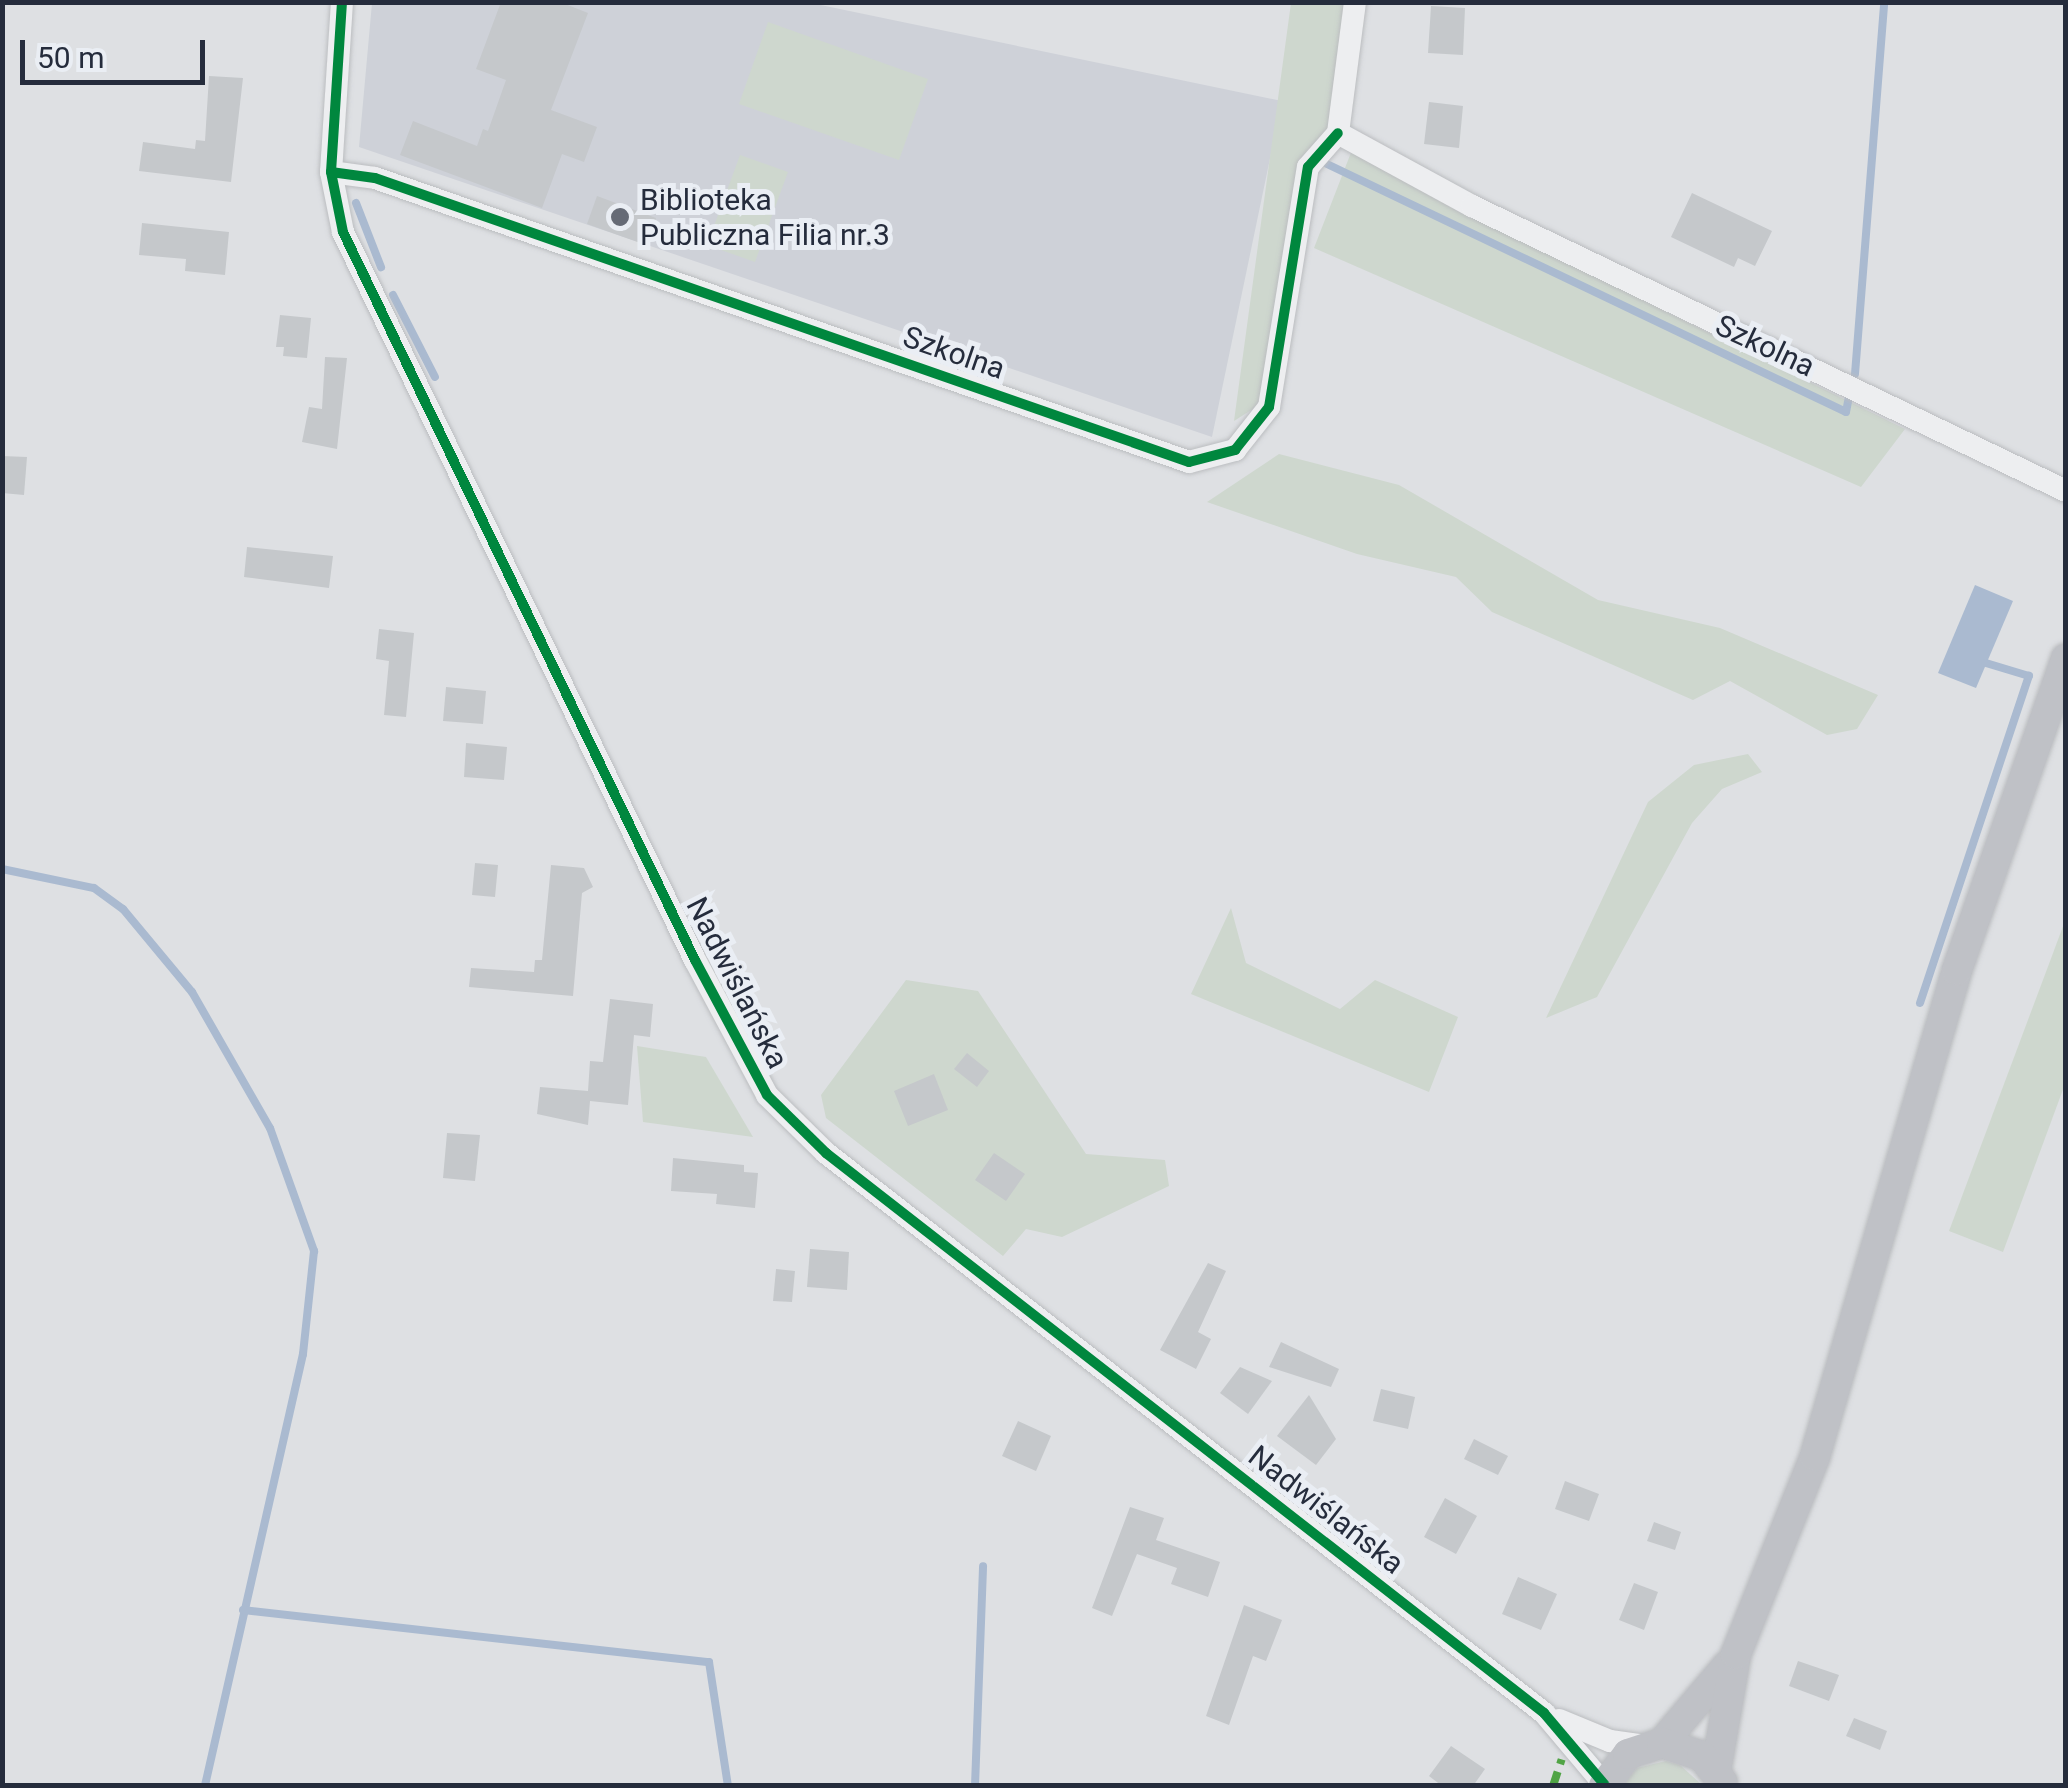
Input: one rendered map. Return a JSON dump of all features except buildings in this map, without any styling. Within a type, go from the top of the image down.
[{"type":"main road","points":[[1720,1778],[1736,1654],[1815,1456],[1957,970],[2066,658]]},
{"type":"main road","points":[[1654,1745],[1736,1654]]},
{"type":"main road","points":[[1604,1785],[1628,1754],[1654,1745],[1690,1749],[1720,1778]]},
{"type":"street","name":"Nadwiślańska","points":[[342,2],[331,172],[344,232],[366,290],[766,1095],[826,1153],[1544,1713],[1604,1785]]},
{"type":"street","points":[[1338,133],[1355,2]]},
{"type":"street","name":"Szkolna","points":[[331,172],[374,178],[1189,462],[1235,450],[1269,407],[1308,167],[1338,133],[1472,206],[2066,491]]},
{"type":"street","name":"Nadwiślańska","points":[[1544,1713],[1590,1734],[1654,1745]]},
{"type":"shaded area","points":[[372,3],[811,3],[1282,101],[1212,437],[359,147]]},
{"type":"shaded area","points":[[1291,3],[1346,3],[1331,125],[1299,160],[1259,405],[1234,421]]},
{"type":"shaded area","points":[[768,22],[928,79],[899,160],[739,104]]},
{"type":"shaded area","points":[[1352,150],[1469,215],[1905,429],[1861,487],[1314,248]]},
{"type":"shaded area","points":[[740,155],[788,172],[755,262],[707,245]]},
{"type":"shaded area","points":[[1279,454],[1399,485],[1598,600],[1720,628],[1878,695],[1857,729],[1827,735],[1730,681],[1693,700],[1492,612],[1456,577],[1357,554],[1207,502]]},
{"type":"shaded area","points":[[1748,754],[1762,772],[1722,789],[1692,823],[1597,997],[1546,1018],[1648,802],[1694,765]]},
{"type":"shaded area","points":[[1231,908],[1246,963],[1340,1009],[1375,980],[1458,1017],[1429,1092],[1191,994]]},
{"type":"shaded area","points":[[2065,921],[2065,1084],[2003,1252],[1949,1231]]},
{"type":"shaded area","points":[[906,980],[978,991],[1086,1154],[1165,1160],[1169,1186],[1062,1237],[1026,1229],[1003,1256],[826,1118],[821,1095]]},
{"type":"shaded area","points":[[637,1046],[706,1057],[753,1137],[643,1122]]},
{"type":"shaded area","points":[[1666,1761],[1680,1765],[1702,1785],[1622,1786],[1637,1768]]},
{"type":"water","points":[[1975,585],[2013,601],[1976,688],[1938,673]]},
{"type":"waterway","points":[[1855,374],[1884,2]]},
{"type":"waterway","points":[[1327,164],[1846,412],[1849,397]]},
{"type":"waterway","points":[[356,203],[381,267]]},
{"type":"waterway","points":[[393,295],[435,377]]},
{"type":"waterway","points":[[1920,1003],[2029,676],[1986,663]]},
{"type":"waterway","points":[[2,869],[94,888],[123,909],[192,992],[270,1128],[314,1251],[303,1354],[205,1786]]},
{"type":"waterway","points":[[975,1786],[983,1566]]},
{"type":"waterway","points":[[243,1610],[709,1662],[728,1786]]},
{"type":"marked path","points":[[1553,1786],[1562,1759]]},
{"type":"cycle path","points":[[342,2],[331,172],[343,232],[695,960],[767,1095],[826,1153],[1544,1713],[1604,1784]]},
{"type":"cycle path","points":[[331,172],[375,178],[1189,462],[1235,450],[1269,407],[1308,167],[1338,133]]},
{"type":"place","name":"Biblioteka Publiczna Filia nr.3","points":[[620,217]]}]
